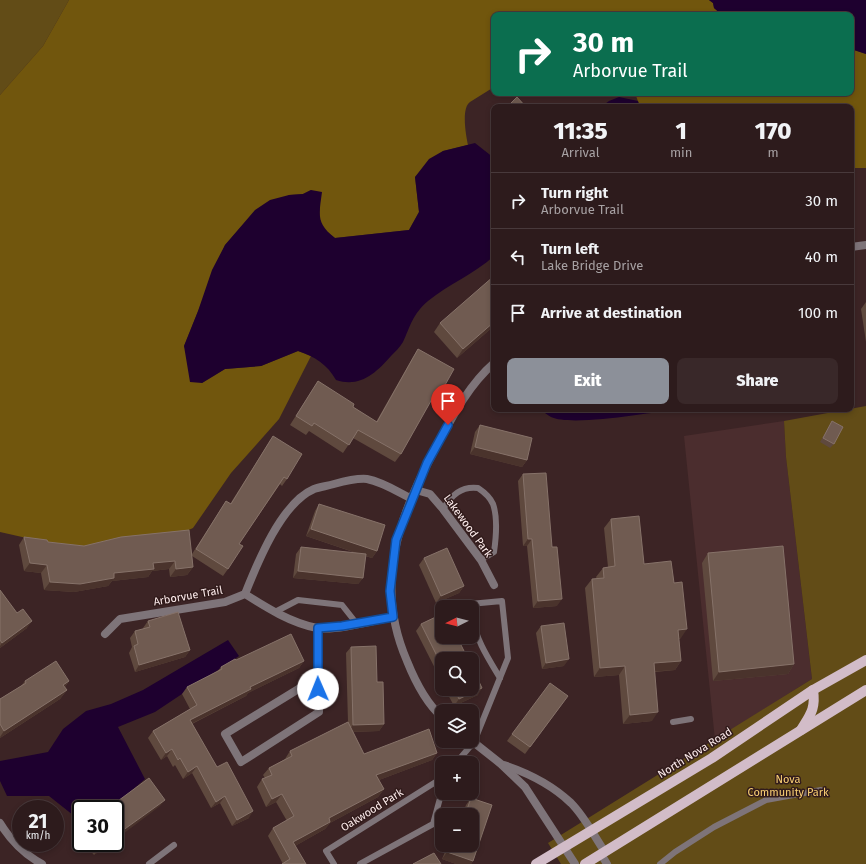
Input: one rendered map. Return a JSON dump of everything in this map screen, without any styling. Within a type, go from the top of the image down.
[{"type":"main road","name":"North Nova Road","points":[[536,864],[712,758],[813,690],[866,660]]},
{"type":"main road","points":[[800,732],[813,710],[815,703],[813,690]]},
{"type":"main road","points":[[584,864],[866,690]]},
{"type":"street","points":[[854,247],[866,245]]},
{"type":"street","points":[[435,708],[421,690],[410,670],[400,647],[393,617],[390,591],[396,540],[427,463],[462,400],[491,366]]},
{"type":"street","points":[[393,617],[356,624],[318,628],[275,612],[245,594],[266,544],[289,510],[300,498],[313,490],[354,479],[368,480],[412,499]]},
{"type":"street","name":"Lakewood Park","points":[[416,490],[430,494],[443,508],[481,560],[494,585]]},
{"type":"street","name":"Arborvue Trail","points":[[104,634],[120,619],[225,602],[245,594]]},
{"type":"street","points":[[318,628],[319,712],[241,762],[225,734],[318,677]]},
{"type":"street","points":[[479,747],[526,787],[575,864]]},
{"type":"street","points":[[501,764],[526,772],[570,803],[591,830],[607,864]]},
{"type":"street","points":[[0,823],[9,839],[30,857],[42,864]]},
{"type":"lane","points":[[443,508],[449,499],[462,489],[478,488],[486,493],[493,504],[496,536],[494,552],[481,560]]},
{"type":"lane","points":[[275,612],[298,600],[342,605],[356,624]]},
{"type":"lane","points":[[479,603],[502,600],[508,658],[479,728]]},
{"type":"lane","points":[[479,640],[500,678]]},
{"type":"lane","points":[[673,722],[691,720]]},
{"type":"lane","points":[[462,756],[468,748]]},
{"type":"lane","name":"Oakwood Park","points":[[334,864],[326,851],[435,782]]},
{"type":"lane","points":[[660,864],[675,852],[714,827],[766,800],[821,790]]},
{"type":"lane","points":[[360,864],[433,824],[440,800]]},
{"type":"lane","points":[[149,864],[174,845]]},
{"type":"shaded area","points":[[69,0],[709,0],[713,3],[714,8],[719,12],[491,12],[491,89],[467,105],[465,122],[468,145],[443,151],[415,177],[419,212],[409,230],[335,238],[324,230],[319,219],[320,208],[311,190],[303,194],[289,195],[240,228],[225,245],[184,346],[202,383],[225,369],[261,366],[298,351],[311,356],[279,419],[231,473],[193,528],[152,547],[62,546],[0,532],[0,95],[43,46]]},
{"type":"shaded area","points":[[709,0],[866,0],[866,54],[854,50],[854,12],[719,12],[714,8],[713,3]]},
{"type":"shaded area","points":[[854,50],[866,54],[866,168],[854,168],[854,104],[639,104],[636,96],[854,96]]},
{"type":"shaded area","points":[[619,97],[638,101],[639,104],[605,104]]},
{"type":"shaded area","points":[[475,143],[491,156],[491,258],[428,301],[418,311],[412,320],[402,344],[379,368],[367,377],[360,380],[345,382],[336,380],[325,365],[298,351],[261,366],[225,369],[202,383],[190,382],[184,346],[212,270],[225,245],[255,210],[270,200],[289,195],[303,194],[311,190],[322,192],[320,218],[325,228],[335,238],[409,230],[419,212],[415,177],[429,159],[443,151]]},
{"type":"shaded area","points":[[545,412],[658,412],[594,420],[561,420]]},
{"type":"shaded area","points":[[784,421],[786,457],[812,679],[715,740],[684,436]]},
{"type":"shaded area","points":[[228,640],[239,656],[155,712],[118,727],[145,779],[120,800],[72,800],[72,814],[64,808],[64,800],[54,800],[49,796],[7,796],[0,781],[0,761],[48,752],[63,729],[86,711],[111,704],[143,690]]},
{"type":"green space","points":[[0,0],[69,0],[43,46],[0,95]]},
{"type":"green space","name":"Nova Community Park","points":[[866,406],[866,864],[561,864],[548,843],[812,679],[786,457],[784,421],[833,412],[854,412],[854,408]]},
{"type":"building","points":[[517,97],[523,104],[510,104]]},
{"type":"building","points":[[491,279],[491,325],[463,349],[440,323]]},
{"type":"building","points":[[418,349],[454,369],[440,394],[436,392],[401,454],[358,430],[349,445],[314,423],[312,426],[296,416],[318,381],[354,404],[353,407],[377,422]]},
{"type":"building","points":[[832,421],[843,427],[834,444],[823,438]]},
{"type":"building","points":[[480,425],[532,438],[527,460],[475,447]]},
{"type":"building","points":[[273,436],[302,454],[287,479],[284,477],[239,544],[243,546],[228,569],[196,549],[226,501],[231,504]]},
{"type":"building","points":[[546,473],[552,547],[557,547],[562,599],[538,601],[532,539],[528,539],[523,474]]},
{"type":"building","points":[[319,504],[385,525],[377,551],[311,529]]},
{"type":"building","points":[[639,516],[644,564],[671,561],[674,583],[682,582],[687,629],[678,630],[681,661],[654,663],[658,712],[630,715],[625,666],[600,668],[592,579],[604,578],[603,568],[615,566],[611,519]]},
{"type":"building","points":[[189,530],[193,567],[176,569],[175,561],[153,563],[154,569],[114,573],[114,578],[80,584],[50,582],[47,565],[30,563],[24,537],[47,540],[48,542],[84,546],[121,537]]},
{"type":"building","points":[[783,546],[794,664],[719,672],[708,553]]},
{"type":"building","points":[[301,547],[366,554],[363,578],[298,571]]},
{"type":"building","points":[[447,548],[464,586],[441,596],[424,558]]},
{"type":"building","points":[[0,590],[17,613],[23,609],[32,621],[2,643],[0,640]]},
{"type":"building","points":[[178,612],[190,650],[139,665],[134,646],[138,644],[135,631],[150,627],[148,621]]},
{"type":"building","points":[[435,617],[435,644],[460,644],[464,652],[435,652],[421,624]]},
{"type":"building","points":[[564,623],[569,659],[546,663],[541,626]]},
{"type":"building","points":[[291,634],[304,661],[250,687],[251,689],[190,720],[217,767],[227,762],[253,811],[237,820],[225,796],[216,802],[197,766],[188,772],[180,758],[178,760],[172,749],[166,753],[153,731],[197,705],[187,687],[222,669],[221,667],[235,659],[236,660]]},
{"type":"building","points":[[376,646],[377,682],[383,682],[384,724],[353,725],[351,647]]},
{"type":"building","points":[[56,661],[69,681],[63,685],[67,690],[4,731],[0,724],[0,699],[26,683],[25,681]]},
{"type":"building","points":[[479,682],[482,688],[479,689]]},
{"type":"building","points":[[550,683],[568,696],[530,747],[512,734]]},
{"type":"building","points":[[458,696],[465,696],[459,699]]},
{"type":"building","points":[[348,722],[364,754],[429,729],[437,753],[376,775],[384,789],[329,818],[330,822],[293,842],[306,864],[282,864],[290,859],[273,828],[294,816],[282,794],[272,799],[262,779],[272,775],[269,768],[292,756],[290,751]]},
{"type":"building","points":[[149,778],[165,800],[124,830],[124,800],[119,800]]},
{"type":"building","points":[[470,800],[477,800],[492,805],[479,843],[479,808],[467,808]]},
{"type":"building","points":[[447,852],[476,852],[473,861]]},
{"type":"building","points":[[434,853],[441,864],[413,864]]},
{"type":"route","points":[[318,689],[318,628],[342,626],[393,617],[390,591],[396,540],[403,519],[427,463],[448,425]]}]
